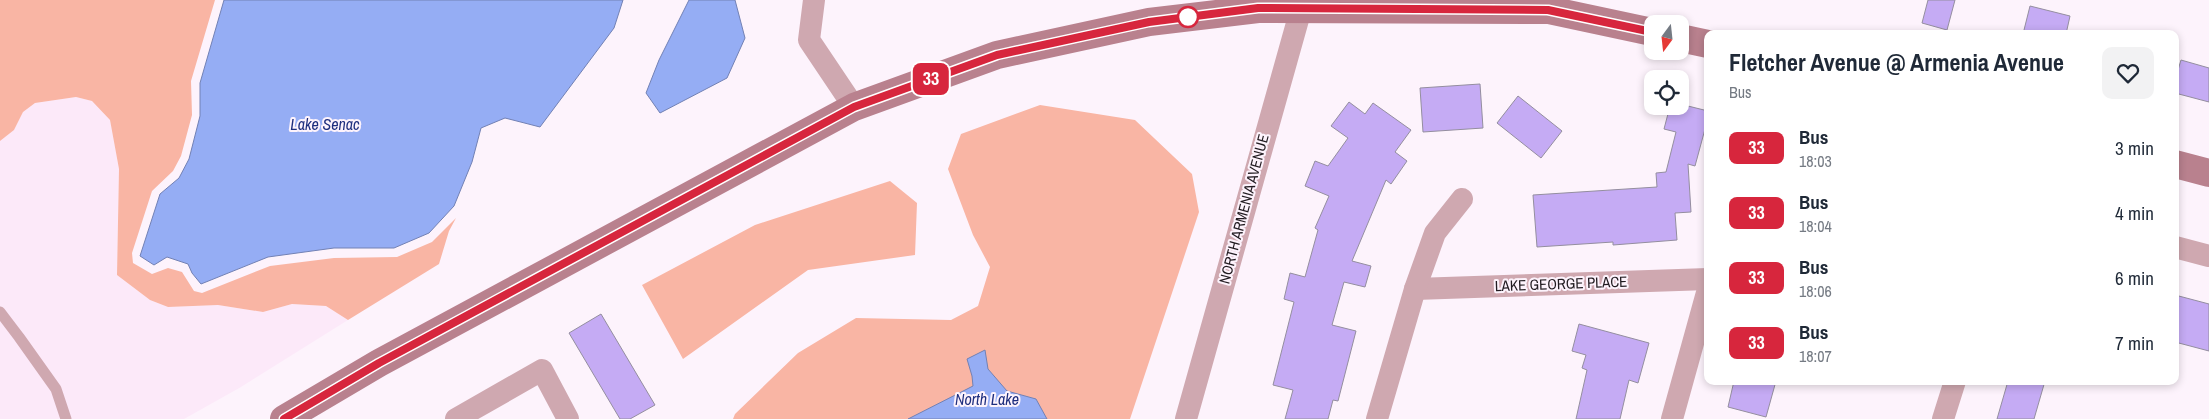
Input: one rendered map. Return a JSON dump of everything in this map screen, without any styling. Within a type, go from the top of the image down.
[{"type":"main road","points":[[284,419],[379,363],[854,107],[997,55],[1149,22],[1303,4],[1548,10],[1644,30]]},
{"type":"main road","points":[[1689,40],[1704,43]]},
{"type":"main road","points":[[2179,165],[2209,172]]},
{"type":"street","points":[[814,0],[809,40],[854,107]]},
{"type":"street","name":"NORTH ARMENIA AVENUE","points":[[1186,419],[1303,4]]},
{"type":"street","points":[[1377,419],[1415,289],[1435,233],[1462,199]]},
{"type":"street","points":[[2179,248],[2209,256]]},
{"type":"street","name":"LAKE GEORGE PLACE","points":[[1415,289],[1704,279]]},
{"type":"street","points":[[1672,419],[1704,303]]},
{"type":"street","points":[[456,419],[542,370],[568,419]]},
{"type":"street","points":[[1943,419],[1954,385]]},
{"type":"lane","points":[[0,312],[5,326],[56,389],[66,419]]},
{"type":"shaded area","points":[[0,0],[215,0],[191,81],[192,115],[181,156],[173,171],[152,191],[132,253],[133,263],[152,274],[168,268],[182,272],[194,291],[202,293],[270,266],[334,258],[397,257],[432,242],[456,218],[449,231],[439,264],[348,320],[326,306],[292,304],[263,312],[218,305],[168,307],[150,300],[117,275],[119,169],[110,120],[92,101],[76,97],[35,103],[23,112],[14,130],[0,141]]},
{"type":"shaded area","points":[[76,97],[92,101],[110,120],[119,169],[117,275],[150,300],[168,307],[218,305],[263,312],[292,304],[326,306],[348,320],[241,387],[184,419],[0,419],[0,141],[14,130],[23,112],[35,103]]},
{"type":"shaded area","points":[[1040,105],[1135,120],[1192,174],[1199,212],[1130,419],[733,419],[735,414],[798,353],[856,318],[951,320],[978,306],[990,267],[973,235],[948,169],[961,134]]},
{"type":"shaded area","points":[[890,181],[917,203],[915,255],[808,270],[683,359],[642,285],[755,225]]},
{"type":"water","name":"Lake Senac","points":[[224,0],[623,0],[614,28],[540,127],[505,118],[481,128],[472,162],[454,206],[429,233],[394,248],[334,248],[268,257],[201,284],[192,273],[188,264],[167,257],[154,265],[140,256],[160,194],[179,178],[189,159],[200,116],[200,83]]},
{"type":"water","points":[[689,0],[735,0],[745,38],[727,78],[660,113],[646,93],[659,60]]},
{"type":"water","name":"North Lake","points":[[985,350],[988,369],[1007,391],[1036,399],[1047,419],[908,419],[973,386],[967,359]]},
{"type":"building","points":[[1928,0],[1955,0],[1947,30],[1922,23]]},
{"type":"building","points":[[2030,6],[2070,16],[2067,30],[2024,30]]},
{"type":"building","points":[[2181,60],[2209,68],[2209,102],[2179,94],[2179,67]]},
{"type":"building","points":[[1480,84],[1483,128],[1423,132],[1420,88]]},
{"type":"building","points":[[1518,96],[1562,131],[1541,158],[1497,123]]},
{"type":"building","points":[[1349,102],[1365,114],[1373,103],[1411,130],[1395,152],[1407,161],[1391,184],[1386,180],[1352,261],[1371,266],[1365,287],[1344,282],[1332,325],[1356,331],[1338,401],[1333,400],[1328,419],[1285,419],[1293,390],[1273,385],[1294,302],[1284,299],[1290,273],[1305,277],[1318,230],[1315,228],[1329,196],[1305,186],[1315,161],[1328,166],[1348,138],[1331,126]]},
{"type":"building","points":[[1689,106],[1704,110],[1704,133],[1695,166],[1688,164],[1691,212],[1675,213],[1677,240],[1613,245],[1613,242],[1537,247],[1533,195],[1657,187],[1656,173],[1666,172],[1676,132],[1664,129],[1668,115],[1689,115]]},
{"type":"building","points":[[2179,296],[2209,304],[2209,351],[2179,343]]},
{"type":"building","points":[[601,314],[655,405],[630,419],[620,419],[569,333]]},
{"type":"building","points":[[1579,324],[1649,343],[1638,383],[1629,380],[1620,419],[1576,419],[1587,370],[1582,368],[1586,355],[1572,351]]},
{"type":"building","points":[[1733,385],[1775,385],[1766,417],[1728,407]]},
{"type":"building","points":[[2007,385],[2044,385],[2034,419],[1997,419]]},
{"type":"bus line","name":"33","points":[[284,419],[379,363],[854,107],[997,55],[1149,22],[1258,8],[1548,10],[1644,30]]}]
